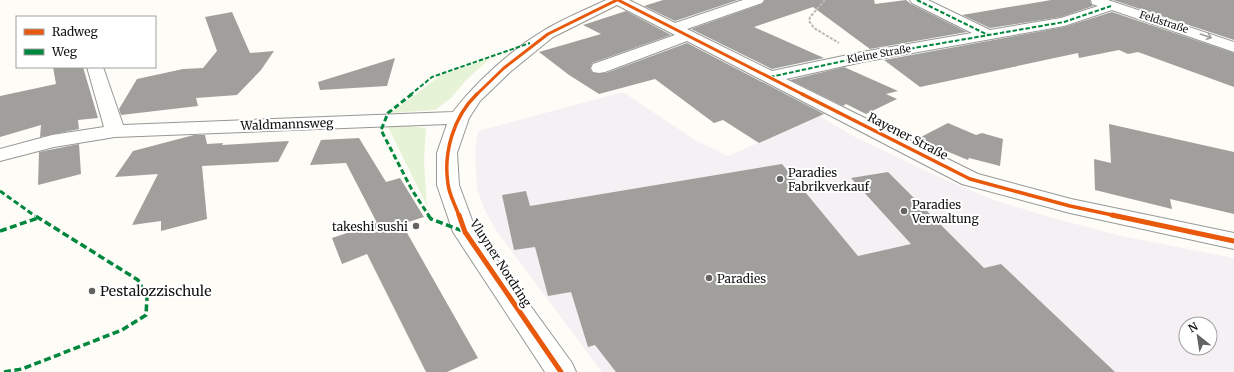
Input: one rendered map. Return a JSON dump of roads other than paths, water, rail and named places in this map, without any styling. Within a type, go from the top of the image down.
[{"type":"street","name":"Rayener Straße","points":[[618,0],[970,179],[1070,206],[1234,241]]},
{"type":"street","name":"Vluyner Nordring","points":[[561,372],[465,232],[448,185],[447,153],[459,118],[474,97],[504,68],[548,34],[618,0]]},
{"type":"street","points":[[599,68],[756,0]]},
{"type":"street","points":[[917,0],[988,35]]},
{"type":"street","name":"Kleine Straße","points":[[770,77],[862,57],[1064,22],[1102,2]]},
{"type":"street","name":"Feldstraße","points":[[1102,2],[1234,47]]},
{"type":"street","points":[[94,68],[115,130]]},
{"type":"street","name":"Waldmannsweg","points":[[0,155],[52,141],[115,130],[459,118]]},
{"type":"place","name":"Paradies Fabrikverkauf","points":[[780,179]]},
{"type":"place","name":"Paradies Verwaltung","points":[[904,211]]},
{"type":"place","name":"takeshi sushi","points":[[416,226]]},
{"type":"place","name":"Paradies","points":[[709,278]]},
{"type":"place","name":"Pestalozzischule","points":[[92,291]]}]
